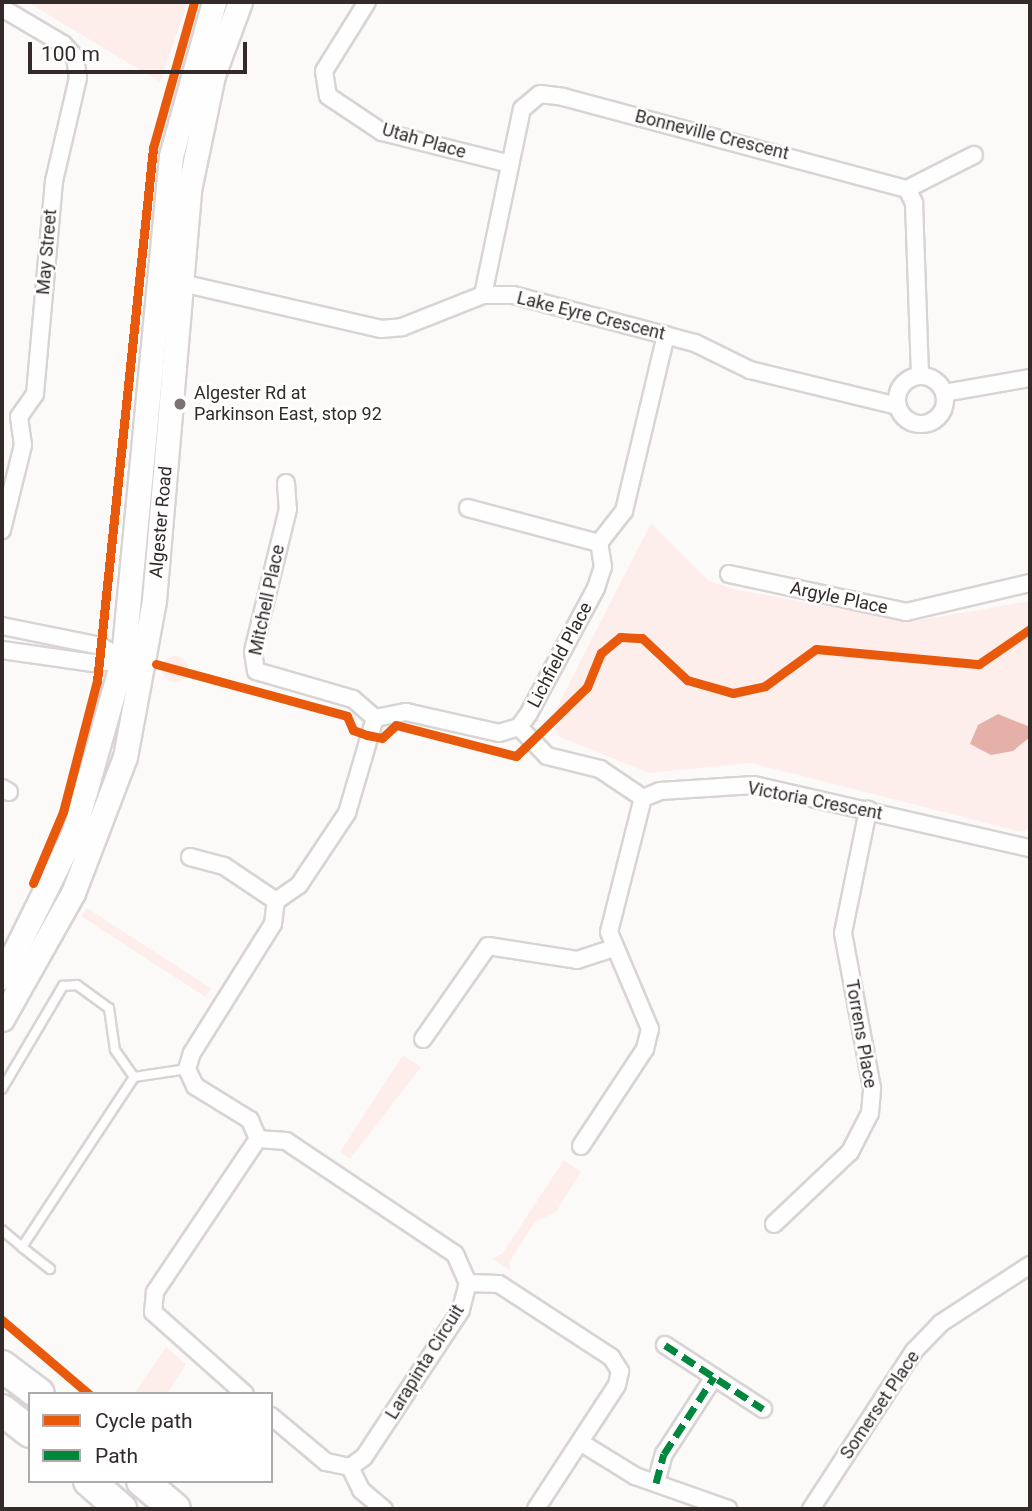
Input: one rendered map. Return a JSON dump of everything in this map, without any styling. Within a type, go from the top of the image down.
[{"type":"highway","points":[[2,1366],[36,1392]]},
{"type":"highway","points":[[2,1410],[28,1430]]},
{"type":"highway","points":[[91,1483],[121,1509]]},
{"type":"highway","points":[[144,1483],[175,1509]]},
{"type":"main road","name":"Algester Road","points":[[2,1019],[39,961],[100,830],[146,662],[169,281],[171,156],[214,2]]},
{"type":"main road","name":"Algester Road","points":[[2,977],[73,834],[123,659],[169,281],[199,135],[240,2]]},
{"type":"street","name":"Utah Place","points":[[367,2],[324,71],[328,96],[383,132],[510,164]]},
{"type":"street","name":"May Street","points":[[2,8],[63,44],[75,57],[78,78],[54,181],[35,394],[19,417]]},
{"type":"street","name":"Bonneville Crescent","points":[[483,295],[522,109],[540,94],[907,190]]},
{"type":"street","points":[[920,376],[914,202],[907,190],[974,155]]},
{"type":"street","name":"Lake Eyre Crescent","points":[[169,281],[381,329],[402,327],[483,295],[513,295],[666,335],[750,370],[898,406]]},
{"type":"street","points":[[468,508],[600,543],[624,511],[666,335]]},
{"type":"street","points":[[920,376],[935,381],[944,393],[942,410],[930,421],[914,422],[898,406],[903,384],[920,376]]},
{"type":"street","points":[[944,393],[1030,378]]},
{"type":"street","points":[[2,413],[19,417],[23,445],[2,530]]},
{"type":"street","name":"Mitchell Place","points":[[286,484],[288,509],[253,652],[256,671],[354,699],[375,718]]},
{"type":"street","name":"Lichfield Place","points":[[375,718],[391,710],[499,733],[519,727],[596,588],[603,567],[600,543]]},
{"type":"street","name":"Argyle Place","points":[[729,574],[906,612],[1030,583]]},
{"type":"street","points":[[2,626],[100,646],[123,659]]},
{"type":"street","points":[[2,650],[93,663],[123,659],[146,662]]},
{"type":"street","points":[[243,1392],[153,1312],[155,1292],[258,1139],[250,1120],[195,1086],[187,1069],[273,924],[276,901],[299,885],[347,813],[375,718]]},
{"type":"street","points":[[519,727],[547,756],[600,769],[643,798],[609,932],[611,949],[645,1005],[650,1029],[645,1049],[581,1146]]},
{"type":"street","name":"Victoria Crescent","points":[[643,798],[660,791],[754,785],[1030,848]]},
{"type":"street","name":"Torrens Place","points":[[774,1224],[850,1152],[870,1113],[872,1088],[843,933],[868,810]]},
{"type":"street","points":[[190,857],[224,866],[276,901]]},
{"type":"street","points":[[424,1040],[488,946],[577,960],[611,949]]},
{"type":"street","name":"Larapinta Circuit","points":[[258,1139],[286,1141],[454,1254],[468,1283],[461,1310],[364,1457],[350,1467]]},
{"type":"street","name":"Somerset Place","points":[[811,1509],[914,1350],[941,1323],[1030,1265]]},
{"type":"street","points":[[468,1283],[499,1284],[611,1357],[620,1371],[617,1385],[536,1509]]},
{"type":"street","points":[[665,1345],[763,1409]]},
{"type":"street","points":[[656,1483],[664,1454],[714,1377]]},
{"type":"street","points":[[273,1418],[326,1462],[350,1467],[361,1490],[384,1509]]},
{"type":"street","points":[[580,1442],[656,1483],[728,1509]]},
{"type":"lane","points":[[2,1089],[63,986],[77,985],[109,1008],[114,1050],[134,1077]]},
{"type":"lane","points":[[22,1247],[134,1077],[187,1069]]},
{"type":"lane","points":[[2,1230],[50,1269]]},
{"type":"shaded area","points":[[27,2],[188,2],[160,82]]},
{"type":"shaded area","points":[[651,523],[709,581],[737,590],[914,621],[1030,601],[1030,827],[1022,832],[751,763],[649,773],[560,737],[549,723]]},
{"type":"shaded area","points":[[175,656],[184,660],[188,669],[184,678],[175,682],[166,678],[162,669],[166,660]]},
{"type":"shaded area","points":[[998,714],[1030,727],[1030,737],[1013,751],[991,755],[970,744],[978,725]]},
{"type":"shaded area","points":[[87,908],[211,989],[206,997],[82,916]]},
{"type":"shaded area","points":[[403,1055],[421,1067],[350,1159],[340,1152]]},
{"type":"shaded area","points":[[564,1160],[581,1172],[556,1212],[535,1222],[509,1262],[511,1271],[491,1258],[502,1254]]},
{"type":"shaded area","points":[[166,1347],[186,1364],[168,1392],[135,1392]]},
{"type":"marked path","points":[[665,1345],[763,1409]]},
{"type":"marked path","points":[[656,1483],[664,1454],[714,1377]]},
{"type":"cycle path","points":[[33,883],[63,812],[97,681],[153,148],[194,2]]},
{"type":"cycle path","points":[[156,664],[347,716],[353,730],[367,735],[382,738],[396,725],[516,756],[587,687],[601,653],[620,637],[642,638],[687,680],[733,693],[765,686],[816,649],[979,664],[1030,629]]},
{"type":"cycle path","points":[[2,1320],[87,1392]]},
{"type":"place","name":"Algester Rd at Parkinson East, stop 92","points":[[180,404]]}]
